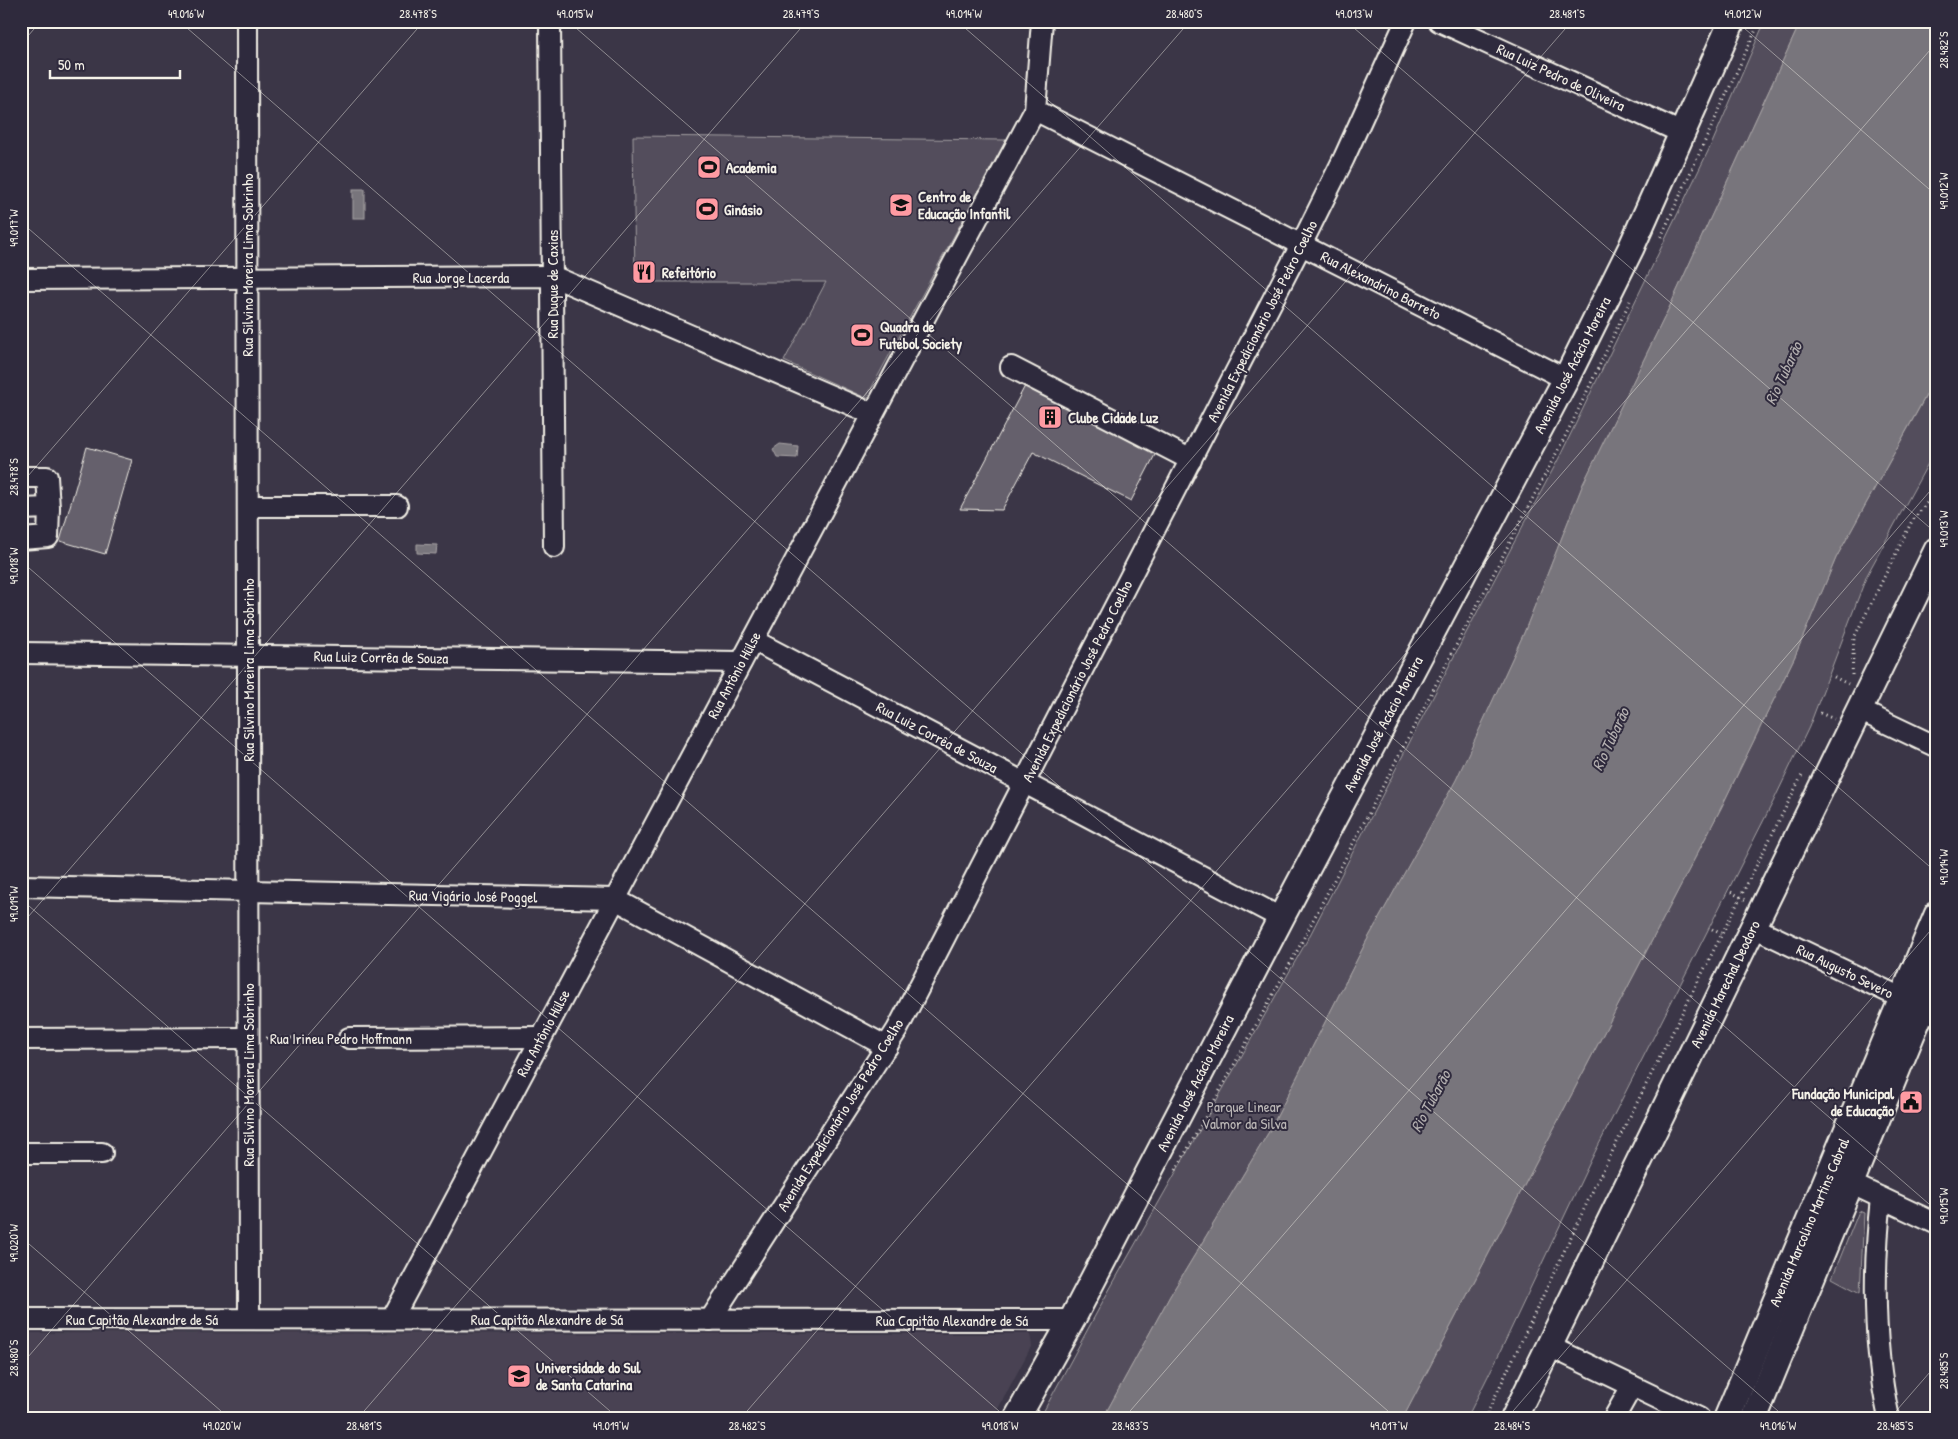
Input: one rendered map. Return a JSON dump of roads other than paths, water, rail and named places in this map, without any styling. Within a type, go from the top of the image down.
[{"type":"main road","name":"Avenida José Acácio Moreira","points":[[1017,1418],[1072,1320],[1281,918],[1566,379],[1631,248],[1732,21]]},
{"type":"main road","name":"Avenida Marechal Deodoro","points":[[1522,1415],[1549,1346],[1753,927],[1845,704],[1937,550]]},
{"type":"main road","name":"Avenida Marcolino Martins Cabral","points":[[1920,1007],[1937,915]]},
{"type":"main road","name":"Avenida Marcolino Martins Cabral","points":[[1727,1418],[1937,973]]},
{"type":"main road","name":"Avenida Marcolino Martins Cabral","points":[[1754,1418],[1840,1178]]},
{"type":"street","name":"Rua Silvino Moreira Lima Sobrinho","points":[[247,21],[248,1319]]},
{"type":"street","name":"Rua Duque de Caxias","points":[[550,21],[554,548]]},
{"type":"street","name":"Rua Antônio Hülse","points":[[392,1319],[1035,110],[1042,21]]},
{"type":"street","name":"Avenida Expedicionário José Pedro Coelho","points":[[710,1320],[887,1047],[1301,245],[1355,136],[1406,21]]},
{"type":"street","name":"Rua Luiz Pedro de Oliveira","points":[[1439,21],[1682,133]]},
{"type":"street","name":"Rua Alexandrino Barreto","points":[[1035,110],[1566,379]]},
{"type":"street","name":"Rua Jorge Lacerda","points":[[21,279],[552,276],[873,414]]},
{"type":"street","points":[[1012,367],[1191,460]]},
{"type":"street","points":[[21,476],[47,477],[49,508],[48,537],[21,539]]},
{"type":"street","points":[[248,506],[398,506]]},
{"type":"street","points":[[21,509],[49,508]]},
{"type":"street","name":"Rua Luiz Corrêa de Souza","points":[[752,640],[1281,918]]},
{"type":"street","name":"Rua Luiz Corrêa de Souza","points":[[21,653],[741,662]]},
{"type":"street","points":[[1845,704],[1937,747]]},
{"type":"street","name":"Rua Vigário José Poggel","points":[[21,886],[615,899],[887,1047]]},
{"type":"street","name":"Rua Augusto Severo","points":[[1753,927],[1920,1007]]},
{"type":"street","name":"Rua Irineu Pedro Hoffmann","points":[[349,1038],[541,1037]]},
{"type":"street","name":"Rua Irineu Pedro Hoffmann","points":[[21,1039],[248,1038]]},
{"type":"street","points":[[21,1152],[102,1153]]},
{"type":"street","points":[[1840,1178],[1937,1224]]},
{"type":"street","points":[[1881,1198],[1875,1280],[1877,1335],[1889,1418]]},
{"type":"street","name":"Rua Capitão Alexandre de Sá","points":[[21,1319],[1072,1320]]},
{"type":"street","points":[[1549,1346],[1699,1418]]},
{"type":"street","points":[[1614,1418],[1632,1386]]},
{"type":"water","name":"Rio Tubarão","points":[[1801,21],[1937,21],[1937,376],[1836,558],[1795,656],[1721,808],[1403,1418],[1103,1418],[1170,1296],[1270,1130],[1366,942],[1456,780],[1524,633],[1583,484],[1670,306]]},
{"type":"water","points":[[353,189],[365,189],[365,218],[353,218]]},
{"type":"water","points":[[780,444],[798,446],[797,458],[777,457],[773,449]]},
{"type":"water","points":[[417,544],[437,545],[436,554],[417,553]]},
{"type":"place","name":"Academia","points":[[709,167]]},
{"type":"place","name":"Centro de Educação Infantil","points":[[901,205]]},
{"type":"place","name":"Ginásio","points":[[707,209]]},
{"type":"place","name":"Refeitório","points":[[644,272]]},
{"type":"place","name":"Quadra de Futebol Society","points":[[862,335]]},
{"type":"place","name":"Clube Cidade Luz","points":[[1050,417]]},
{"type":"place","name":"Fundação Municipal de Educação","points":[[1911,1102]]},
{"type":"place","name":"Universidade do Sul de Santa Catarina","points":[[519,1376]]},
{"type":"park label","name":"Parque Linear Valmor da Silva","points":[[1244,1114]]}]
